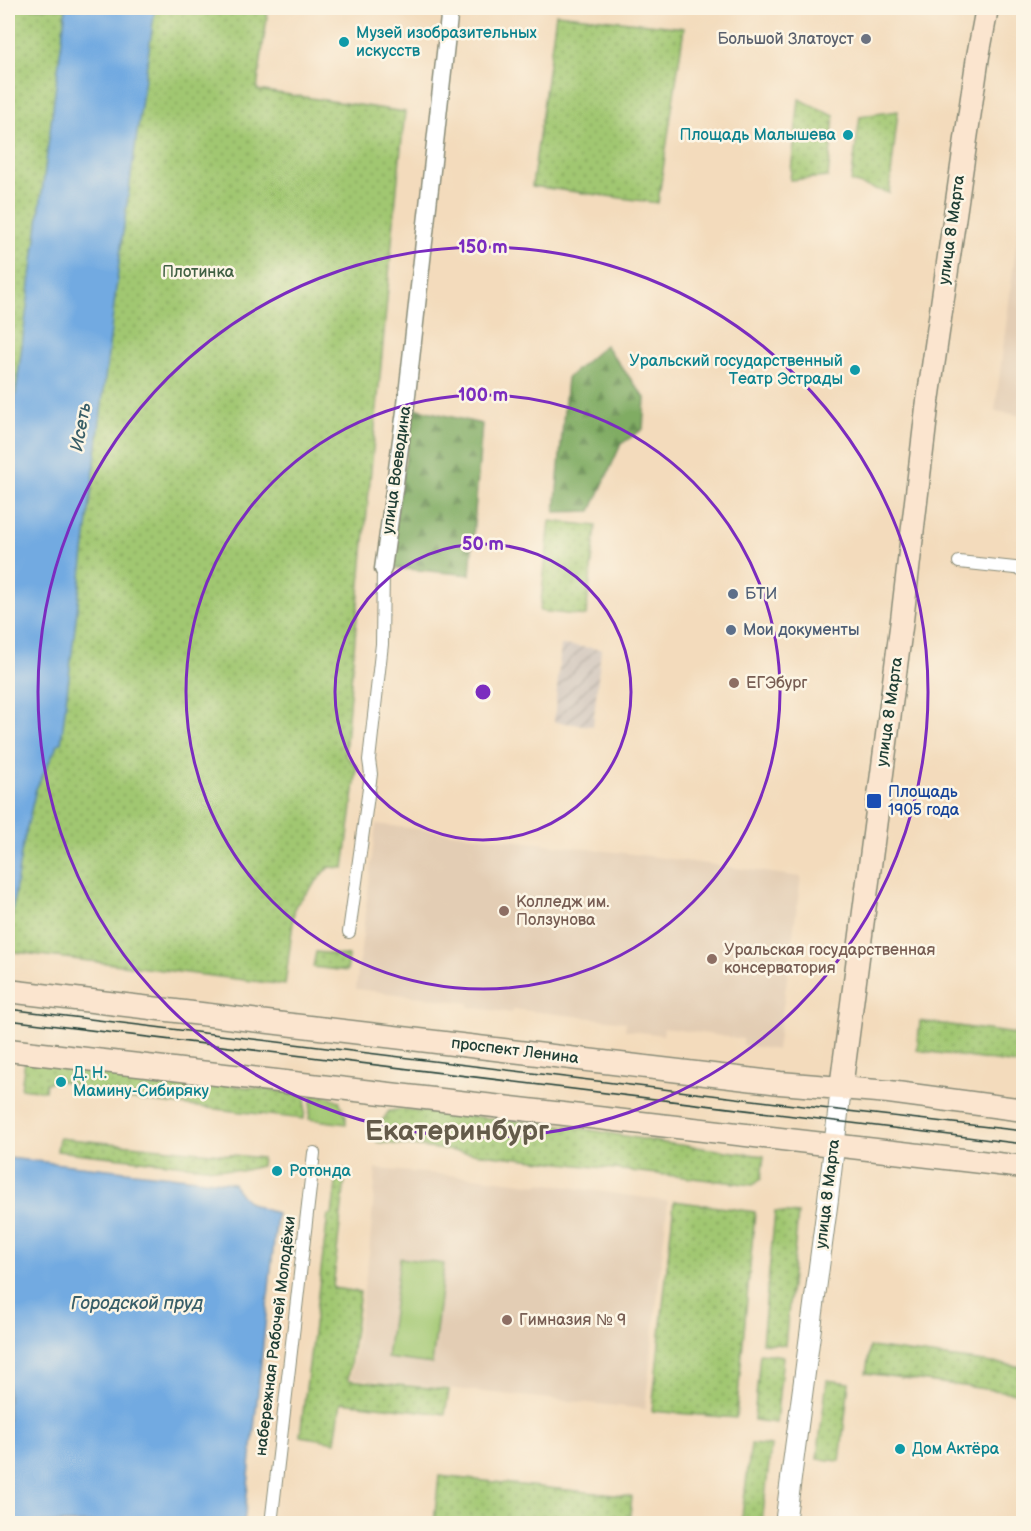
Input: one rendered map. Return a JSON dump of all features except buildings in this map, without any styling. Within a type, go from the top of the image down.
[{"type":"main road","name":"улица 8 Марта","points":[[841,1088],[927,408],[987,8]]},
{"type":"main road","name":"проспект Ленина","points":[[8,991],[780,1083],[888,1092],[1023,1110]]},
{"type":"main road","points":[[8,1050],[1023,1167]]},
{"type":"street","name":"улица Воеводина","points":[[349,932],[371,774],[369,760],[382,644],[383,569],[406,404],[450,8]]},
{"type":"street","points":[[959,562],[1023,569]]},
{"type":"street","name":"улица 8 Марта","points":[[785,1524],[841,1088]]},
{"type":"street","name":"набережная Рабочей Молодёжи","points":[[271,1524],[314,1153]]},
{"type":"shaded area","points":[[1023,192],[1023,416],[995,411]]},
{"type":"shaded area","points":[[561,645],[601,649],[593,726],[554,722]]},
{"type":"shaded area","name":"Колледж им. Ползунова","points":[[376,824],[650,856],[801,877],[777,1050],[743,1045],[743,1039],[664,1028],[663,1035],[625,1030],[626,1022],[513,1009],[512,1013],[469,1007],[469,1003],[356,989]]},
{"type":"shaded area","name":"Гимназия № 9","points":[[376,1169],[539,1185],[540,1183],[668,1201],[645,1409],[351,1378],[369,1254]]},
{"type":"green space","name":"Плотинка","points":[[8,8],[268,8],[257,90],[405,112],[345,755],[357,767],[344,868],[329,867],[295,906],[285,985],[8,951]]},
{"type":"green space","points":[[556,14],[684,28],[658,203],[532,186]]},
{"type":"green space","points":[[799,99],[834,116],[828,177],[790,180]]},
{"type":"green space","points":[[898,111],[889,193],[851,182],[860,116]]},
{"type":"green space","points":[[605,345],[645,398],[643,429],[621,444],[591,511],[555,512],[567,378]]},
{"type":"green space","points":[[414,408],[482,424],[470,575],[388,567]]},
{"type":"green space","points":[[550,521],[596,526],[586,616],[540,611]]},
{"type":"green space","points":[[316,952],[349,956],[347,971],[313,967]]},
{"type":"green space","points":[[920,1021],[1023,1035],[1023,1065],[917,1050]]},
{"type":"green space","points":[[25,1061],[306,1094],[304,1119],[101,1096],[101,1093],[74,1093],[75,1085],[61,1081],[46,1083],[45,1091],[21,1088]]},
{"type":"green space","points":[[312,1095],[328,1096],[339,1101],[346,1116],[346,1124],[309,1119]]},
{"type":"green space","points":[[402,1109],[568,1126],[665,1143],[764,1156],[761,1179],[753,1185],[377,1142],[378,1127],[389,1111]]},
{"type":"green space","points":[[59,1138],[262,1158],[261,1166],[241,1171],[57,1151]]},
{"type":"green space","points":[[338,1169],[346,1170],[333,1288],[360,1292],[348,1380],[449,1390],[445,1414],[341,1402],[335,1442],[300,1436],[328,1215],[332,1215]]},
{"type":"green space","points":[[674,1201],[755,1212],[736,1418],[652,1411]]},
{"type":"green space","points":[[775,1212],[798,1214],[785,1345],[762,1343]]},
{"type":"green space","points":[[400,1258],[444,1264],[432,1364],[387,1358]]},
{"type":"green space","points":[[870,1347],[1023,1367],[1023,1394],[866,1373]]},
{"type":"green space","points":[[760,1353],[783,1356],[776,1423],[754,1420]]},
{"type":"green space","points":[[827,1380],[849,1383],[840,1461],[817,1459]]},
{"type":"green space","points":[[751,1444],[771,1446],[762,1523],[741,1523]]},
{"type":"green space","points":[[439,1476],[632,1497],[629,1523],[434,1523]]},
{"type":"water","name":"Исеть","points":[[66,8],[155,8],[122,239],[61,743],[58,744],[36,789],[21,853],[8,940],[8,453]]},
{"type":"water","name":"Городской пруд","points":[[8,1158],[233,1183],[251,1204],[277,1213],[244,1523],[8,1523]]},
{"type":"tram line","points":[[8,1009],[1024,1131]]},
{"type":"tram line","points":[[8,1020],[1024,1144]]},
{"type":"place","name":"Большой Златоуст","points":[[866,39]]},
{"type":"place","name":"Музей изобразительных искусств","points":[[344,42]]},
{"type":"place","name":"Площадь Малышева","points":[[848,135]]},
{"type":"place","name":"Уральский государственный Театр Эстрады","points":[[855,370]]},
{"type":"place","name":"БТИ","points":[[733,594]]},
{"type":"place","name":"Мои документы","points":[[731,630]]},
{"type":"place","name":"ЕГЭбург","points":[[734,683]]},
{"type":"place","name":"Площадь 1905 года","points":[[874,801]]},
{"type":"place","name":"Колледж им. Ползунова","points":[[504,911]]},
{"type":"place","name":"Уральская государственная консерватория","points":[[712,959]]},
{"type":"place","name":"Д. Н. Мамину-Сибиряку","points":[[61,1082]]},
{"type":"place","name":"Ротонда","points":[[277,1171]]},
{"type":"place","name":"Гимназия № 9","points":[[507,1320]]},
{"type":"place","name":"Дом Актёра","points":[[900,1449]]},
{"type":"district","name":"Екатеринбург","points":[[457,1131]]}]
